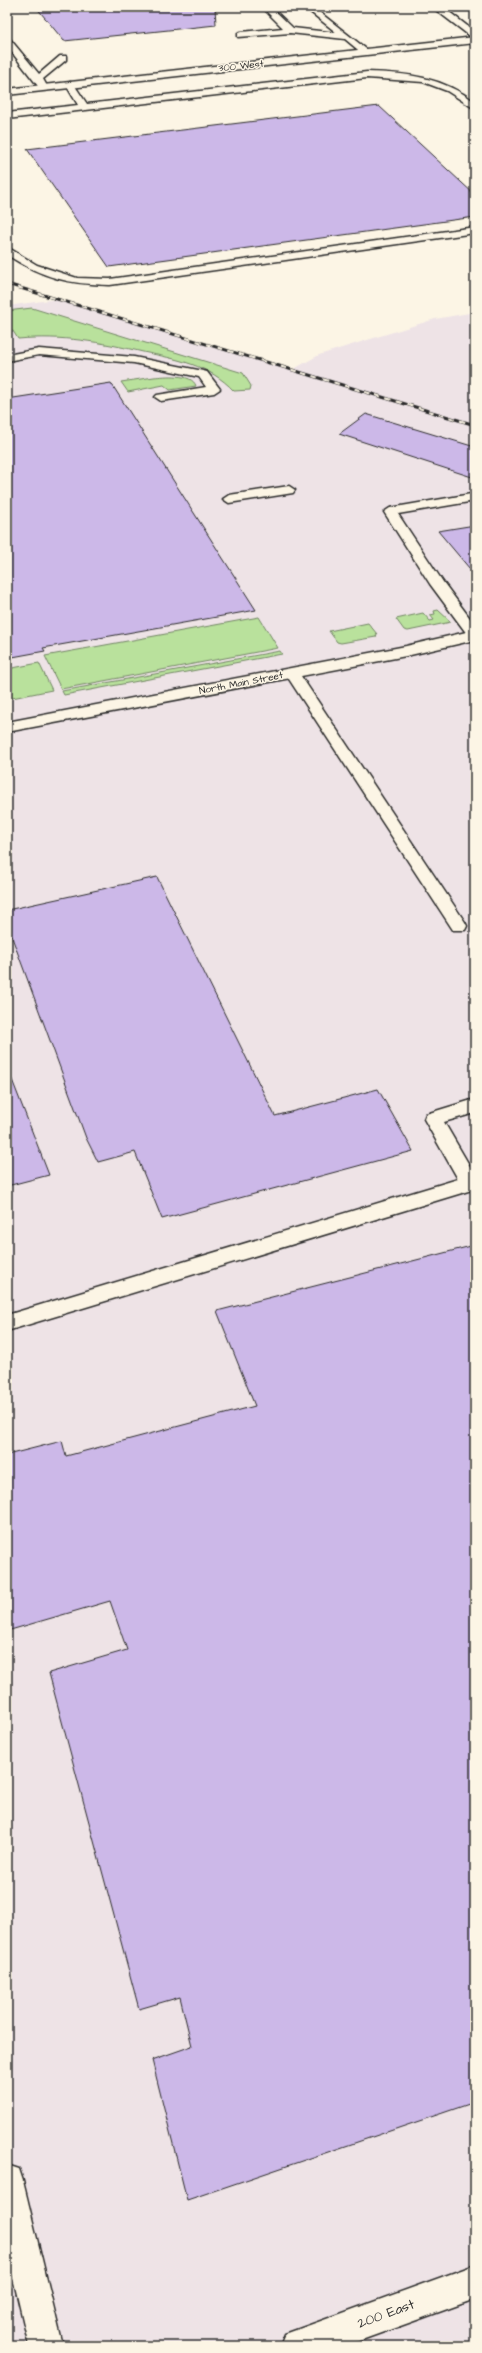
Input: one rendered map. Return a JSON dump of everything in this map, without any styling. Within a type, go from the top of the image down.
[{"type":"street","points":[[437,7],[475,39]]},
{"type":"street","name":"300 West","points":[[7,92],[41,84],[70,85],[475,39]]},
{"type":"street","name":"North Main Street","points":[[7,727],[406,651],[475,635]]},
{"type":"street","points":[[7,2181],[46,2346]]},
{"type":"street","name":"200 East","points":[[297,2346],[475,2282]]},
{"type":"lane","points":[[266,7],[290,30]]},
{"type":"lane","points":[[308,7],[366,52]]},
{"type":"lane","points":[[241,35],[290,30],[347,36]]},
{"type":"lane","points":[[7,41],[41,84],[63,58]]},
{"type":"lane","points":[[7,116],[367,75],[404,76],[434,81],[460,93],[475,106]]},
{"type":"lane","points":[[70,85],[84,107]]},
{"type":"lane","points":[[7,250],[33,267],[76,281],[110,282],[475,230]]},
{"type":"lane","points":[[7,358],[39,352],[134,360],[203,374],[214,389],[161,397]]},
{"type":"lane","points":[[229,499],[289,490]]},
{"type":"lane","points":[[475,501],[471,498],[390,512],[437,584],[475,635]]},
{"type":"lane","points":[[292,673],[459,926]]},
{"type":"lane","points":[[7,1323],[473,1183],[433,1119],[475,1106]]},
{"type":"shaded area","points":[[57,299],[292,370],[319,355],[435,319],[475,312],[475,2346],[7,2346],[7,306]]},
{"type":"green space","points":[[32,308],[243,373],[251,386],[250,390],[234,391],[225,382],[203,369],[168,357],[81,340],[50,338],[18,339],[13,331],[7,331],[7,311]]},
{"type":"green space","points":[[154,377],[184,377],[193,382],[196,386],[170,390],[164,385],[128,392],[121,382]]},
{"type":"green space","points":[[438,610],[451,622],[408,631],[404,630],[396,619],[423,613],[430,621],[434,620],[430,615],[435,614],[434,611]]},
{"type":"green space","points":[[259,617],[278,648],[61,689],[45,656]]},
{"type":"green space","points":[[368,623],[377,634],[376,637],[341,643],[337,642],[329,631]]},
{"type":"green space","points":[[280,651],[282,654],[64,695],[62,691]]},
{"type":"green space","points":[[39,663],[52,690],[7,699],[7,669]]},
{"type":"building","points":[[36,7],[215,7],[216,25],[64,41]]},
{"type":"building","points":[[379,106],[475,195],[475,217],[109,267],[27,149]]},
{"type":"building","points":[[111,383],[256,610],[43,648],[45,651],[7,658],[7,399]]},
{"type":"building","points":[[366,414],[475,447],[475,478],[339,434]]},
{"type":"building","points":[[475,525],[475,575],[438,531]]},
{"type":"building","points":[[157,877],[275,1116],[378,1089],[413,1151],[162,1219],[135,1152],[98,1162],[86,1138],[7,924],[7,910]]},
{"type":"building","points":[[7,1072],[9,1072],[49,1175],[7,1186]]},
{"type":"building","points":[[475,1245],[475,2102],[187,2200],[152,2060],[192,2046],[180,1997],[139,2009],[49,1673],[127,1650],[110,1601],[7,1631],[7,1455],[62,1441],[66,1456],[255,1406],[217,1311]]},
{"type":"railway","points":[[7,284],[475,425]]}]
